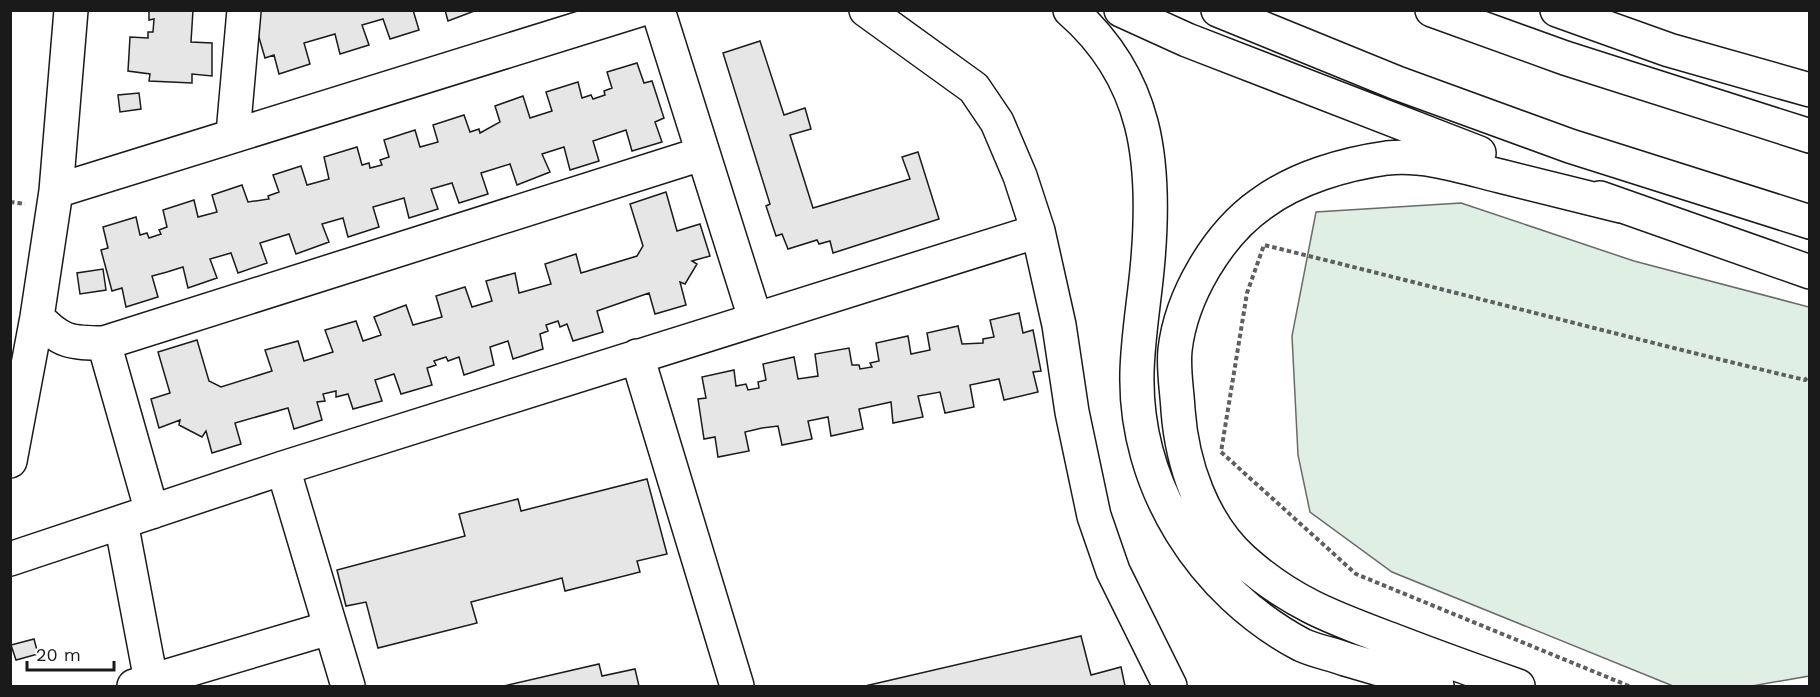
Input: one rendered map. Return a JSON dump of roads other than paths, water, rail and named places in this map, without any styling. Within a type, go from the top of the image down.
[{"type":"main road","points":[[10,461],[37,317],[56,191],[71,10]]},
{"type":"main road","points":[[233,134],[244,10]]},
{"type":"main road","points":[[56,191],[233,134],[639,10]]},
{"type":"main road","points":[[658,10],[701,154],[755,318]]},
{"type":"main road","points":[[866,10],[974,88],[998,122],[1020,176],[1038,231],[1059,325],[1072,412],[1094,516],[1113,571],[1170,687]]},
{"type":"main road","points":[[1070,10],[1095,32],[1119,65],[1146,141],[1152,188],[1148,261],[1139,325],[1137,375],[1144,438],[1155,482],[1182,536],[1215,579],[1258,619],[1304,646],[1437,687]]},
{"type":"main road","points":[[1121,10],[1187,40],[1352,106],[1621,206],[1809,272]]},
{"type":"main road","points":[[1218,10],[1397,82],[1570,146],[1809,222]]},
{"type":"main road","points":[[1432,10],[1565,58],[1809,136]]},
{"type":"main road","points":[[1557,10],[1669,50],[1809,90]]},
{"type":"main road","points":[[37,317],[53,335],[81,343],[104,343],[701,154]]},
{"type":"main road","points":[[1518,687],[1318,613],[1273,585],[1241,558],[1215,528],[1195,486],[1180,440],[1175,351],[1182,314],[1197,280],[1220,244],[1260,204],[1299,182],[1342,168],[1389,158],[1440,161],[1621,206]]},
{"type":"main road","points":[[10,559],[283,468],[1038,231]]},
{"type":"main road","points":[[104,343],[152,512]]},
{"type":"main road","points":[[637,356],[737,687]]},
{"type":"main road","points":[[283,468],[348,687]]},
{"type":"main road","points":[[120,522],[146,685],[329,628]]}]
